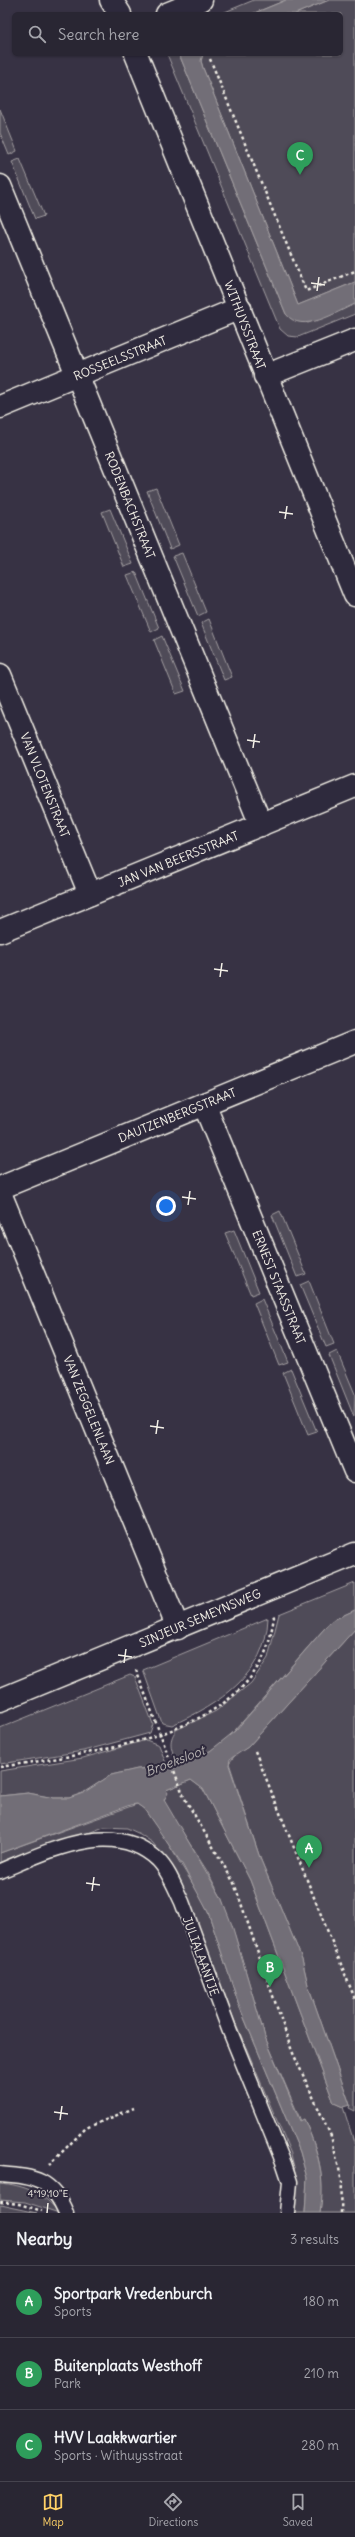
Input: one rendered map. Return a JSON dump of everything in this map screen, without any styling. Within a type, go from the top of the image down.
[{"type":"street","points":[[111,0],[119,12]]},
{"type":"street","points":[[172,12],[201,0]]},
{"type":"street","name":"WITHUYSSTRAAT","points":[[137,56],[240,308],[265,376],[355,595]]},
{"type":"street","name":"RODENBACHSTRAAT","points":[[0,186],[261,825]]},
{"type":"street","name":"ROSSEELSSTRAAT","points":[[0,407],[240,308]]},
{"type":"street","points":[[265,376],[355,340]]},
{"type":"street","name":"VAN VLOTENSTRAAT","points":[[0,675],[90,894]]},
{"type":"street","name":"JAN VAN BEERSSTRAAT","points":[[0,931],[355,786]]},
{"type":"street","name":"DAUTZENBERGSTRAAT","points":[[0,1188],[355,1042]]},
{"type":"street","name":"ERNEST STAASSTRAAT","points":[[204,1104],[355,1471]]},
{"type":"street","name":"VAN ZEGGELENLAAN","points":[[0,1193],[178,1628]]},
{"type":"street","name":"SINJEUR SEMEYNSWEG","points":[[0,1700],[355,1554]]},
{"type":"lane","name":"JULIALAANTJE","points":[[0,1871],[68,1845],[104,1839],[130,1844],[158,1860],[173,1882],[182,1902],[229,2030],[284,2164],[290,2182],[287,2213]]},
{"type":"lane","points":[[0,2174],[40,2180],[53,2189],[66,2213]]},
{"type":"path","points":[[210,59],[306,291],[355,271]]},
{"type":"path","points":[[0,1767],[83,1755],[160,1734],[218,1706],[242,1687],[257,1670],[268,1646],[274,1617],[264,1592]]},
{"type":"path","points":[[128,1648],[182,1792],[234,1883],[292,2051],[331,2136],[342,2180],[341,2213]]},
{"type":"path","points":[[255,1751],[355,1999]]},
{"type":"path","points":[[40,2180],[53,2159],[86,2128],[134,2108]]},
{"type":"path","points":[[0,2202],[19,2204],[49,2213]]},
{"type":"shaded area","points":[[254,0],[286,0],[257,12],[225,12]]},
{"type":"shaded area","points":[[286,0],[329,0],[300,12],[257,12]]},
{"type":"shaded area","points":[[329,0],[355,0],[355,282],[298,305],[201,61],[202,56],[343,56],[343,12],[300,12]]},
{"type":"shaded area","points":[[168,56],[180,56],[286,314],[308,323],[355,304],[355,314],[298,337],[288,336],[280,329]]},
{"type":"shaded area","points":[[180,56],[202,56],[201,61],[203,68],[298,305],[355,282],[355,304],[319,320],[310,322],[293,320],[286,314]]},
{"type":"shaded area","points":[[0,109],[17,151],[9,155],[0,133]]},
{"type":"shaded area","points":[[20,159],[44,216],[35,219],[12,162]]},
{"type":"shaded area","points":[[156,488],[179,545],[170,549],[147,491]]},
{"type":"shaded area","points":[[110,509],[133,564],[124,567],[102,512]]},
{"type":"shaded area","points":[[182,553],[206,612],[198,616],[173,556]]},
{"type":"shaded area","points":[[136,572],[159,628],[151,632],[127,575]]},
{"type":"shaded area","points":[[209,619],[232,677],[224,680],[201,623]]},
{"type":"shaded area","points":[[162,636],[185,691],[176,694],[154,640]]},
{"type":"shaded area","points":[[280,1211],[306,1274],[297,1277],[272,1215]]},
{"type":"shaded area","points":[[234,1230],[259,1292],[251,1295],[225,1233]]},
{"type":"shaded area","points":[[309,1281],[334,1344],[326,1347],[300,1285]]},
{"type":"shaded area","points":[[262,1299],[288,1362],[279,1365],[254,1303]]},
{"type":"shaded area","points":[[337,1351],[355,1394],[354,1417],[329,1355]]},
{"type":"shaded area","points":[[291,1369],[317,1432],[308,1435],[283,1373]]},
{"type":"shaded area","points":[[355,1583],[355,1610],[331,1621],[229,1737],[210,1751],[177,1763],[171,1746],[173,1735],[176,1730],[216,1711],[251,1683],[268,1658],[279,1614]]},
{"type":"shaded area","points":[[355,1610],[355,1629],[248,1747],[230,1759],[229,1765],[260,1858],[302,1959],[308,1985],[350,2105],[343,2107],[334,2103],[250,1880],[203,1789],[191,1780],[166,1790],[168,1793],[164,1800],[221,1897],[232,1925],[265,2037],[300,2121],[304,2119],[313,2142],[320,2165],[322,2200],[320,2213],[305,2213],[307,2178],[300,2152],[240,2008],[208,1912],[182,1864],[144,1809],[137,1804],[130,1805],[0,1853],[0,1796],[28,1793],[54,1798],[69,1798],[83,1793],[111,1775],[137,1769],[161,1768],[210,1751],[235,1731],[331,1621]]},
{"type":"shaded area","points":[[268,1618],[265,1638],[259,1656],[237,1685],[223,1697],[190,1717],[172,1725],[162,1723],[143,1670]]},
{"type":"shaded area","points":[[355,1629],[355,2111],[349,2108],[350,2105],[308,1985],[302,1959],[260,1858],[229,1763],[237,1753],[248,1747]]},
{"type":"shaded area","points":[[130,1675],[135,1677],[153,1724],[150,1733],[83,1751],[0,1764],[0,1728]]},
{"type":"shaded area","points":[[146,1740],[159,1745],[167,1766],[138,1769],[111,1775],[83,1793],[69,1798],[54,1798],[28,1793],[0,1796],[0,1771],[83,1758]]},
{"type":"shaded area","points":[[191,1780],[203,1789],[250,1880],[334,2103],[343,2107],[355,2145],[355,2213],[320,2213],[322,2187],[320,2164],[314,2143],[304,2119],[301,2121],[265,2037],[235,1936],[221,1897],[207,1871],[164,1803],[166,1790]]},
{"type":"shaded area","points":[[137,1804],[144,1809],[164,1837],[199,1894],[208,1912],[240,2008],[300,2152],[307,2178],[305,2213],[293,2213],[297,2181],[291,2154],[234,2019],[190,1903],[178,1878],[153,1843],[140,1834],[127,1828],[104,1827],[0,1867],[0,1853]]},
{"type":"shaded area","points":[[0,2183],[33,2191],[47,2200],[59,2213],[25,2202],[0,2200]]},
{"type":"shaded area","points":[[0,2205],[37,2213],[0,2213]]},
{"type":"place","name":"HVV Laakkwartier","points":[[300,175]]},
{"type":"place","name":"Sportpark Vredenburch","points":[[309,1868]]},
{"type":"place","name":"Buitenplaats Westhoff","points":[[270,1987]]},
{"type":"water label","name":"Broeksloot","points":[[175,1761]]}]
